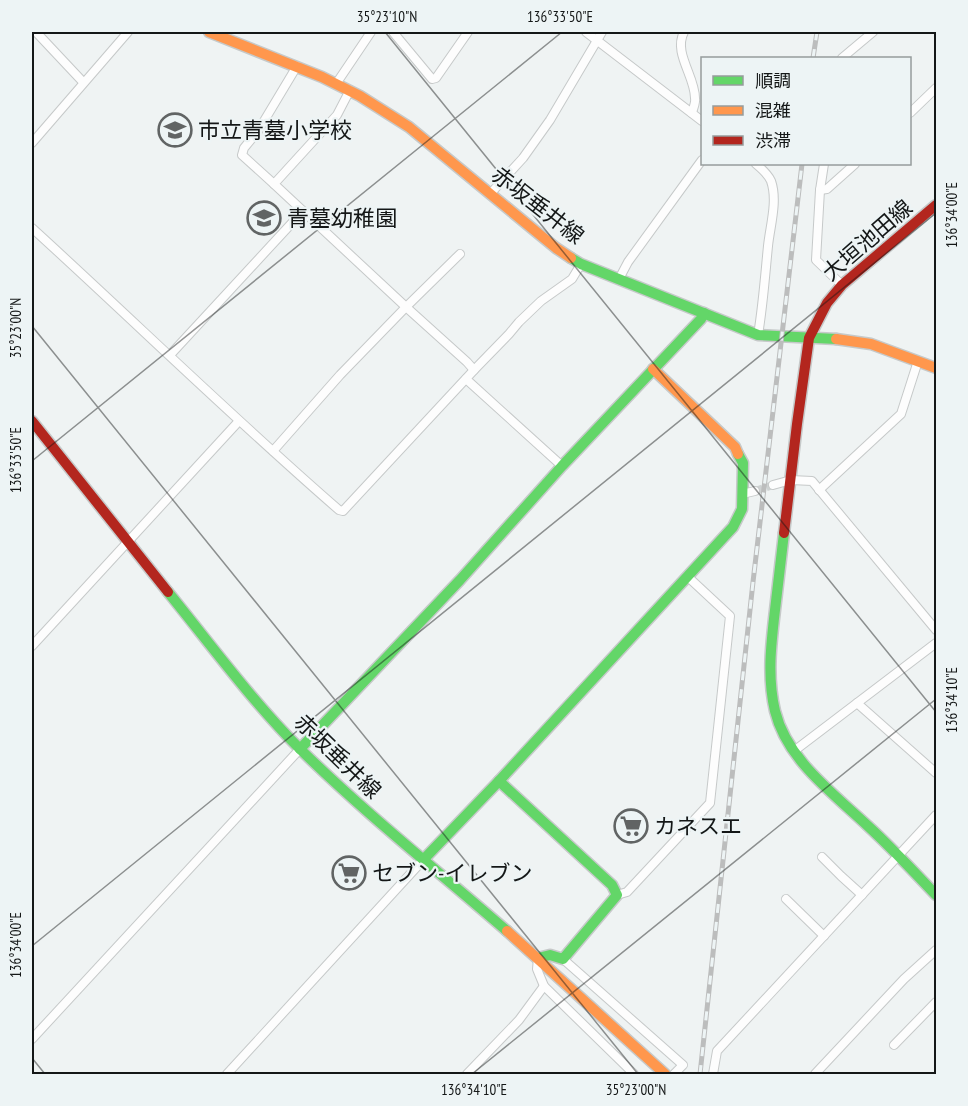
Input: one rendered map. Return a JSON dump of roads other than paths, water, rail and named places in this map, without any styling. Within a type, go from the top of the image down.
[{"type":"street","points":[[36,32],[83,82]]},
{"type":"street","points":[[32,143],[128,32]]},
{"type":"street","name":"赤坂垂井線","points":[[211,32],[338,84],[410,127],[556,248],[581,264],[758,335],[848,340],[871,344],[936,368]]},
{"type":"street","points":[[338,84],[371,32]]},
{"type":"street","points":[[393,32],[432,79],[436,78],[468,32]]},
{"type":"street","points":[[586,32],[701,120]]},
{"type":"street","points":[[491,193],[523,159],[550,120],[602,32]]},
{"type":"street","points":[[684,32],[680,39],[681,52],[696,100],[692,113]]},
{"type":"street","points":[[843,57],[873,32]]},
{"type":"street","points":[[297,66],[258,131],[244,148],[242,155],[474,370]]},
{"type":"street","points":[[911,111],[936,88]]},
{"type":"street","points":[[274,184],[337,115],[350,90]]},
{"type":"street","points":[[619,279],[628,262],[701,161]]},
{"type":"street","points":[[757,165],[765,171],[771,182],[774,199],[758,335]]},
{"type":"street","points":[[824,165],[816,260],[842,285]]},
{"type":"street","points":[[820,190],[827,189],[854,165]]},
{"type":"street","name":"大垣池田線","points":[[808,338],[827,303],[842,285],[936,206]]},
{"type":"street","points":[[170,355],[303,211]]},
{"type":"street","points":[[32,228],[239,421],[339,510],[344,511],[519,322],[541,301],[572,279],[581,264]]},
{"type":"street","points":[[273,451],[340,375],[460,254]]},
{"type":"street","points":[[32,1039],[460,580],[562,466],[701,319],[704,313]]},
{"type":"street","points":[[808,338],[770,656],[772,695],[778,720],[794,751],[816,776],[936,895]]},
{"type":"street","points":[[819,490],[901,414],[918,361]]},
{"type":"street","points":[[227,1074],[733,527],[741,509],[743,463],[735,447],[653,369]]},
{"type":"street","points":[[466,378],[562,466]]},
{"type":"street","name":"赤坂垂井線","points":[[32,420],[252,697],[300,749],[361,805],[538,958],[665,1074]]},
{"type":"street","points":[[32,646],[239,421]]},
{"type":"street","points":[[773,485],[791,480],[812,481],[936,630]]},
{"type":"street","points":[[742,494],[755,491]]},
{"type":"street","points":[[563,959],[617,895],[627,892],[710,803],[730,616],[687,576]]},
{"type":"street","points":[[794,751],[936,643]]},
{"type":"street","points":[[857,703],[936,773]]},
{"type":"street","points":[[499,781],[612,885],[617,895]]},
{"type":"street","points":[[713,1074],[717,1051],[936,815]]},
{"type":"street","points":[[822,857],[862,895]]},
{"type":"street","points":[[786,899],[824,936]]},
{"type":"street","points":[[815,1074],[904,980],[936,950]]},
{"type":"street","points":[[634,1074],[544,986],[537,969],[538,958],[550,955],[563,959],[683,1065],[676,1071]]},
{"type":"street","points":[[467,1074],[519,1020],[544,986]]},
{"type":"street","points":[[894,1045],[936,1002]]},
{"type":"tunnel","points":[[755,491],[773,485]]},
{"type":"railway","points":[[813,57],[817,32]]},
{"type":"railway","points":[[700,1074],[753,582],[802,165]]},
{"type":"place","name":"市立青墓小学校","points":[[175,130]]},
{"type":"place","name":"青墓幼稚園","points":[[264,218]]},
{"type":"place","name":"カネスエ","points":[[631,826]]},
{"type":"place","name":"セブン-イレブン","points":[[349,873]]}]
